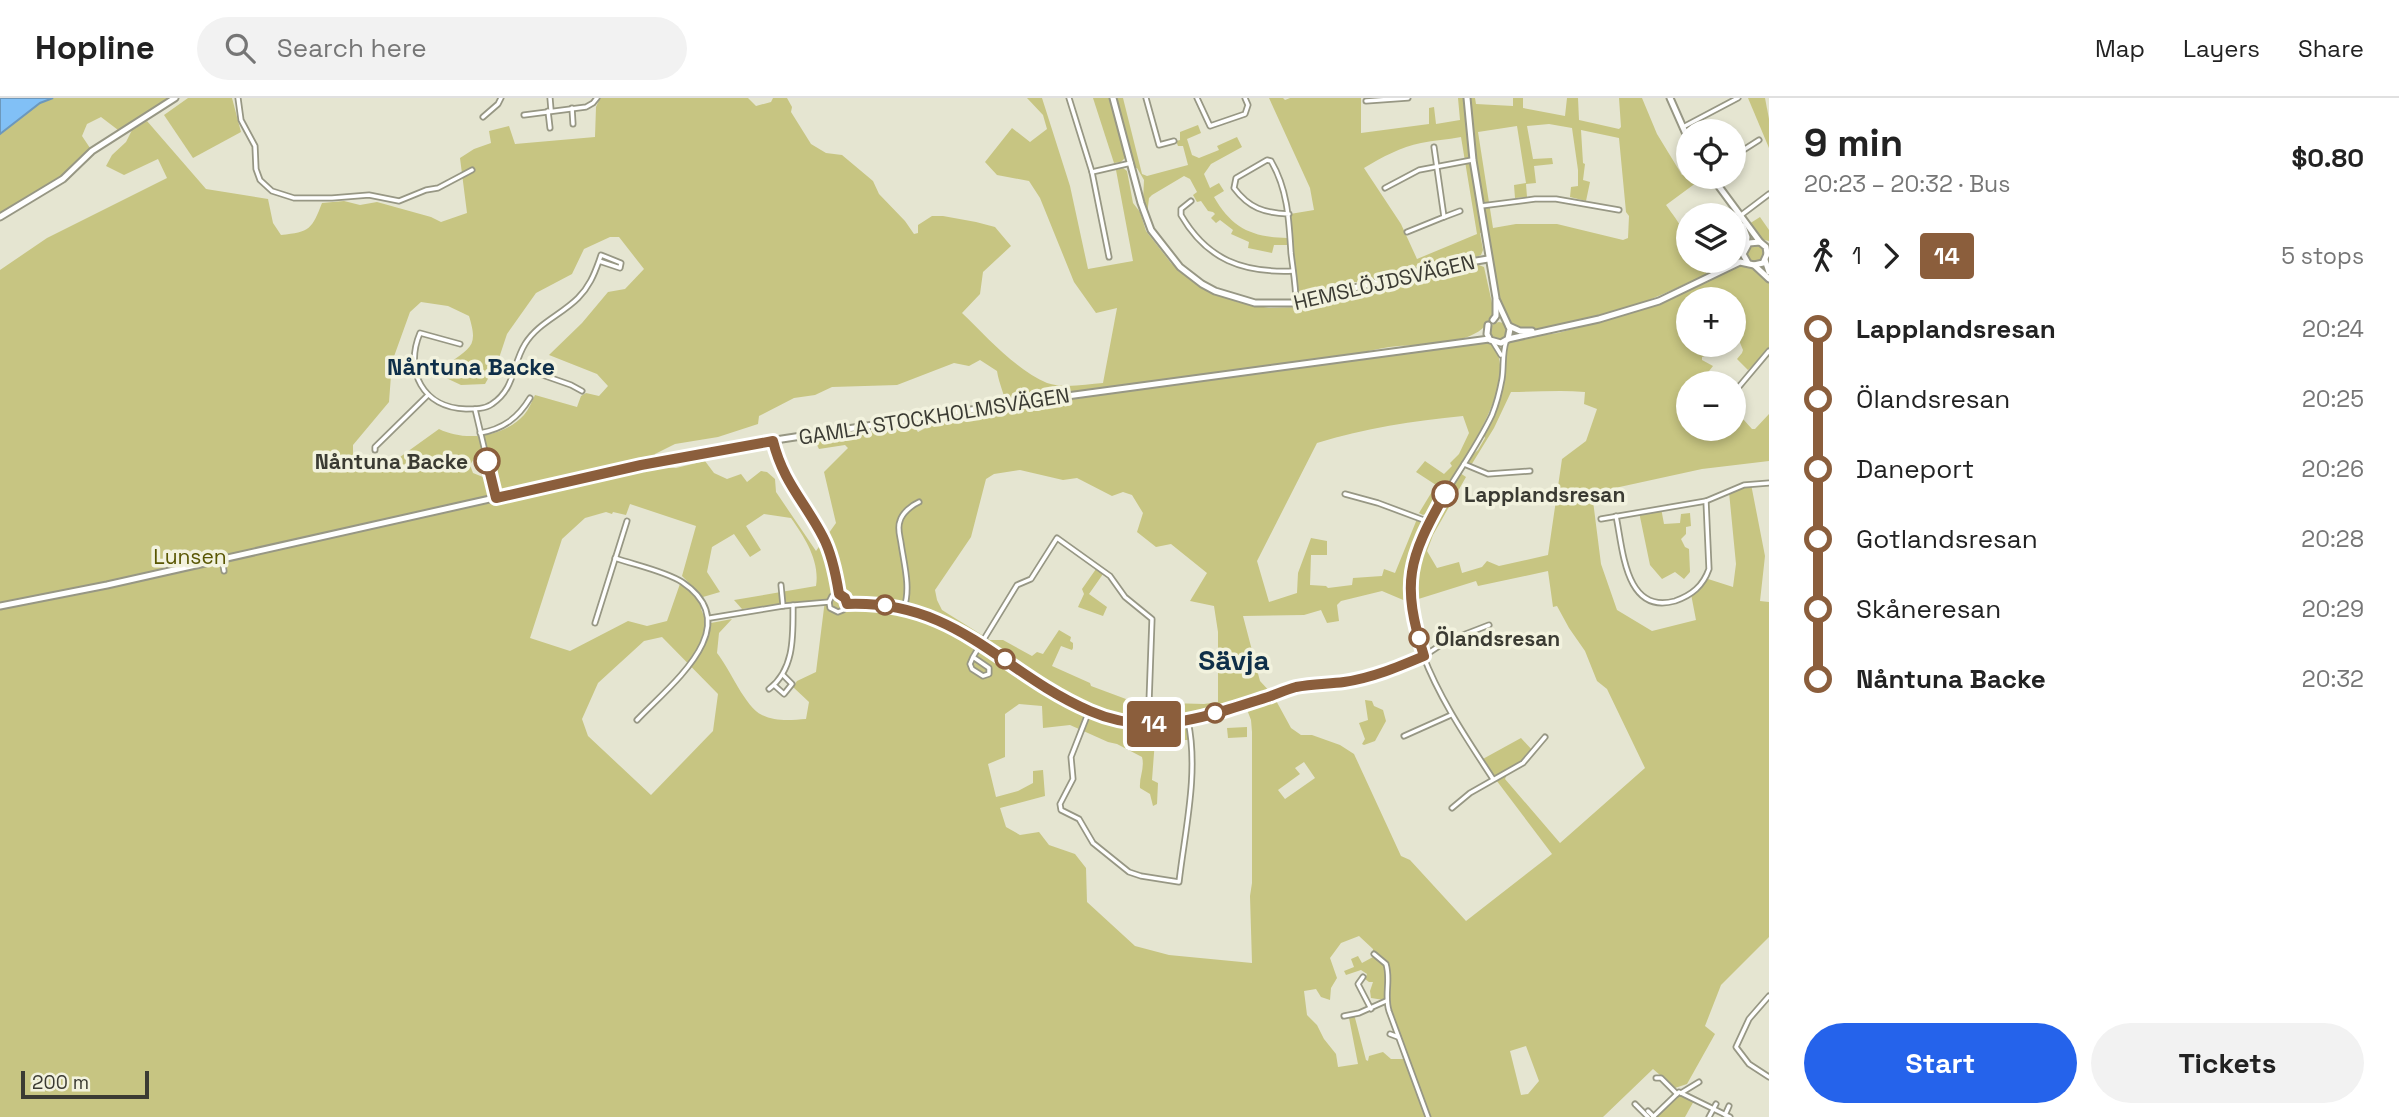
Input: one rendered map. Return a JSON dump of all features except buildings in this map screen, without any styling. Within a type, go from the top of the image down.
[{"type":"main road","points":[[0,217],[63,179],[92,151],[175,98]]},
{"type":"main road","name":"HEMSLÖJDSVÄGEN","points":[[1113,98],[1141,203],[1151,230],[1180,267],[1202,284],[1230,297],[1268,304],[1296,303],[1423,270],[1488,259]]},
{"type":"main road","points":[[1467,98],[1473,160],[1496,298],[1496,316],[1486,330],[1491,340],[1501,343],[1659,301],[1734,264],[1751,264],[1767,255]]},
{"type":"main road","points":[[1670,98],[1678,119]]},
{"type":"main road","points":[[1746,224],[1764,243],[1769,272]]},
{"type":"main road","points":[[1746,247],[1753,242],[1764,243]]},
{"type":"main road","points":[[1746,260],[1769,278]]},
{"type":"main road","points":[[1707,279],[1714,273]]},
{"type":"main road","points":[[1496,298],[1508,324],[1510,332],[1507,340]]},
{"type":"main road","points":[[1491,322],[1501,320],[1520,331],[1549,331]]},
{"type":"main road","name":"GAMLA STOCKHOLMSVÄGEN","points":[[1462,342],[1477,335],[1491,322]]},
{"type":"main road","name":"GAMLA STOCKHOLMSVÄGEN","points":[[0,606],[641,465],[773,441],[1030,401],[1481,338],[1491,340]]},
{"type":"street","points":[[238,98],[241,120],[255,146],[256,169],[260,180],[272,191],[293,198],[369,195],[399,201],[438,188],[472,170]]},
{"type":"street","points":[[483,117],[501,98]]},
{"type":"street","points":[[550,98],[550,128]]},
{"type":"street","points":[[524,115],[590,106],[597,98]]},
{"type":"street","points":[[1069,98],[1092,173],[1109,257]]},
{"type":"street","points":[[1146,98],[1159,145],[1174,141]]},
{"type":"street","points":[[1197,98],[1210,127],[1245,114],[1248,105],[1245,98]]},
{"type":"street","points":[[1366,102],[1408,98]]},
{"type":"street","points":[[1698,119],[1738,98]]},
{"type":"street","points":[[572,108],[573,124]]},
{"type":"street","points":[[1746,148],[1759,140]]},
{"type":"street","points":[[1434,147],[1444,217]]},
{"type":"street","points":[[1385,188],[1405,176],[1437,165],[1473,160]]},
{"type":"street","points":[[1289,214],[1251,206],[1234,188],[1236,178],[1264,161],[1271,162],[1280,179],[1289,214],[1296,303]]},
{"type":"street","points":[[1092,173],[1130,163]]},
{"type":"street","points":[[1746,212],[1769,194]]},
{"type":"street","points":[[1481,206],[1556,199],[1619,210]]},
{"type":"street","points":[[1191,201],[1181,209],[1181,215],[1194,234],[1210,250],[1230,262],[1253,270],[1293,271]]},
{"type":"street","points":[[1407,232],[1460,211]]},
{"type":"street","points":[[460,344],[420,333],[415,346],[414,368],[421,385],[428,395],[447,406],[475,410],[489,406],[505,395],[522,350],[531,336],[578,298],[592,280],[601,255],[621,263],[620,268],[599,261]]},
{"type":"street","points":[[1491,340],[1502,358]]},
{"type":"street","points":[[1493,779],[1434,685],[1411,609],[1410,591],[1416,549],[1493,412],[1502,380],[1502,358],[1507,340]]},
{"type":"street","points":[[1746,379],[1769,351]]},
{"type":"street","points":[[517,366],[582,391]]},
{"type":"street","points":[[374,450],[428,395]]},
{"type":"street","points":[[480,433],[495,431],[508,423],[522,411],[530,398]]},
{"type":"street","points":[[475,410],[496,498]]},
{"type":"street","points":[[773,441],[786,480],[824,538],[831,554],[839,594],[845,598],[847,604],[844,610],[838,612],[830,608],[829,603],[832,596],[839,594]]},
{"type":"street","points":[[1464,464],[1488,474],[1531,471]]},
{"type":"street","points":[[1601,519],[1706,500],[1744,485],[1769,483]]},
{"type":"street","points":[[1345,494],[1429,522]]},
{"type":"street","points":[[1616,516],[1630,582],[1638,594],[1660,603],[1672,601],[1690,594],[1705,578],[1709,569],[1706,500]]},
{"type":"street","points":[[904,608],[908,599],[900,520],[911,506],[919,502]]},
{"type":"street","points":[[595,623],[627,521]]},
{"type":"street","points":[[973,657],[989,668],[989,674],[983,676],[972,669],[970,664],[973,657],[1017,585],[1031,579],[1057,537],[1110,576],[1125,597],[1152,619],[1146,724]]},
{"type":"street","points":[[615,558],[678,580],[706,608],[709,618],[701,648],[691,664],[637,719]]},
{"type":"street","points":[[222,559],[224,571]]},
{"type":"street","points":[[781,586],[783,606]]},
{"type":"street","points":[[709,618],[783,606],[829,603]]},
{"type":"street","points":[[847,604],[889,605],[931,617],[982,643],[1089,711],[1146,724],[1188,721],[1292,688],[1363,678],[1424,656],[1445,642],[1489,625]]},
{"type":"street","points":[[769,689],[783,675],[790,658],[793,605]]},
{"type":"street","points":[[774,685],[784,694],[787,692],[792,684],[783,675]]},
{"type":"street","points":[[1089,711],[1071,757],[1073,779],[1060,804],[1061,810],[1079,819],[1093,843],[1129,872],[1179,882],[1192,748],[1188,721]]},
{"type":"street","points":[[1404,736],[1451,715]]},
{"type":"street","points":[[1452,808],[1469,793],[1523,762],[1545,737]]},
{"type":"street","points":[[1374,954],[1386,964],[1389,984],[1386,1001],[1428,1117]]},
{"type":"street","points":[[1363,977],[1358,984],[1365,1003],[1371,1009]]},
{"type":"street","points":[[1769,996],[1749,1019],[1736,1047],[1749,1064],[1769,1077]]},
{"type":"street","points":[[1344,1016],[1371,1009],[1386,1001]]},
{"type":"street","points":[[1390,1034],[1398,1037]]},
{"type":"street","points":[[1656,1078],[1661,1078],[1679,1093],[1707,1107],[1715,1106],[1727,1116],[1730,1106]]},
{"type":"street","points":[[1652,1117],[1671,1096],[1699,1082]]},
{"type":"street","points":[[1635,1104],[1652,1117]]},
{"type":"street","points":[[1709,1117],[1715,1106]]},
{"type":"street","points":[[1648,1111],[1652,1117]]},
{"type":"green space","points":[[0,98],[171,98],[122,133],[101,117],[87,124],[82,136],[92,151],[63,179],[0,217]]},
{"type":"green space","points":[[188,98],[232,98],[241,132],[193,158],[164,115]]},
{"type":"green space","name":"Lunsen","points":[[600,98],[748,98],[756,106],[771,102],[773,98],[787,98],[792,107],[791,112],[811,144],[826,153],[842,155],[873,181],[879,194],[914,234],[918,233],[918,225],[932,216],[995,227],[1011,246],[983,272],[980,294],[962,313],[1024,370],[1054,385],[1103,383],[1117,308],[1096,313],[1074,282],[1040,198],[1029,181],[997,175],[985,162],[1012,128],[1030,142],[1047,129],[1043,115],[1027,98],[1042,98],[1070,186],[1088,269],[1133,261],[1116,170],[1123,168],[1127,171],[1133,203],[1140,212],[1146,231],[1171,263],[1194,283],[1237,302],[1269,308],[1302,307],[1327,298],[1353,295],[1367,287],[1397,279],[1476,264],[1484,267],[1494,312],[1488,323],[1467,337],[1072,392],[1076,399],[1488,341],[1499,357],[1500,378],[1493,402],[1468,453],[1428,513],[1419,513],[1436,485],[1416,472],[1425,461],[1444,474],[1452,466],[1450,463],[1459,454],[1469,433],[1463,416],[1389,426],[1317,443],[1257,561],[1269,602],[1297,593],[1298,573],[1311,538],[1327,541],[1327,555],[1311,555],[1310,585],[1328,588],[1352,585],[1353,578],[1382,576],[1384,569],[1395,573],[1417,519],[1424,525],[1411,563],[1408,602],[1382,591],[1341,601],[1337,605],[1339,621],[1327,623],[1321,610],[1304,615],[1243,616],[1260,681],[1273,695],[1291,728],[1301,735],[1312,735],[1340,745],[1354,754],[1401,856],[1410,860],[1466,921],[1552,854],[1481,760],[1521,738],[1534,752],[1508,772],[1505,779],[1560,843],[1645,768],[1607,689],[1597,681],[1585,651],[1557,606],[1553,607],[1548,571],[1478,586],[1476,581],[1412,601],[1420,548],[1433,519],[1460,473],[1466,477],[1433,535],[1427,551],[1437,568],[1459,562],[1462,573],[1482,567],[1487,561],[1499,566],[1548,555],[1562,459],[1586,441],[1597,409],[1584,404],[1585,392],[1511,392],[1494,428],[1470,467],[1468,459],[1478,450],[1485,438],[1501,393],[1505,346],[1516,339],[1558,333],[1659,305],[1676,297],[1676,357],[1702,357],[1702,360],[1713,366],[1709,371],[1676,371],[1676,441],[1746,441],[1746,422],[1755,429],[1769,414],[1769,461],[1702,469],[1592,493],[1601,564],[1617,610],[1652,631],[1696,620],[1691,594],[1705,578],[1733,587],[1736,564],[1729,492],[1751,484],[1765,556],[1760,601],[1769,602],[1769,937],[1721,985],[1705,1026],[1715,1034],[1687,1084],[1675,1088],[1653,1069],[1603,1117],[0,1117],[0,270],[47,238],[167,178],[158,159],[124,175],[106,166],[112,155],[126,142],[132,130],[147,121],[206,189],[268,199],[273,223],[281,235],[309,228],[322,203],[344,201],[360,205],[377,202],[441,222],[467,213],[460,158],[491,143],[489,131],[509,126],[515,144],[595,137],[596,107]],"holes":[[[610,237],[619,237],[644,269],[625,289],[608,292],[582,323],[549,355],[597,374],[608,386],[599,396],[586,393],[581,396],[577,407],[535,395],[524,415],[495,433],[472,436],[439,429],[400,457],[367,468],[358,465],[353,455],[353,445],[389,402],[392,362],[410,312],[421,302],[448,306],[469,316],[473,339],[468,349],[449,363],[439,360],[444,377],[461,385],[485,384],[498,361],[507,334],[536,293],[572,274],[584,249]],[[980,360],[997,371],[1006,409],[937,422],[918,432],[913,425],[824,438],[816,443],[819,449],[845,445],[848,448],[824,472],[836,523],[816,551],[776,492],[775,479],[767,472],[761,471],[747,482],[741,474],[727,479],[714,473],[705,461],[676,468],[652,467],[655,454],[675,444],[718,437],[758,424],[759,416],[794,398],[815,395],[832,387],[897,385],[954,363],[969,366]],[[488,450],[494,476],[483,477],[473,473],[470,465],[475,457]],[[1020,470],[1063,480],[1077,478],[1112,496],[1123,492],[1132,495],[1143,513],[1137,532],[1156,547],[1171,544],[1207,573],[1190,601],[1214,606],[1218,632],[1218,702],[1134,702],[1091,686],[1090,683],[1052,666],[1061,646],[1072,650],[1073,648],[1071,637],[1059,630],[1043,654],[1037,652],[1032,656],[1003,640],[990,640],[942,610],[935,590],[971,537],[986,479],[994,474]],[[630,504],[696,526],[682,576],[703,597],[720,592],[707,572],[712,547],[734,534],[750,557],[761,550],[746,526],[764,514],[791,518],[814,559],[816,586],[734,600],[742,609],[825,600],[816,672],[797,681],[793,687],[809,702],[806,719],[773,719],[756,711],[717,653],[719,633],[732,619],[708,626],[701,609],[703,603],[681,581],[667,621],[647,626],[628,621],[570,651],[530,638],[562,539],[585,518],[613,512],[626,515]],[[662,637],[718,694],[713,731],[651,795],[588,736],[582,719],[598,683],[644,641]],[[1243,699],[1251,720],[1252,963],[1169,955],[1135,946],[1087,902],[1086,868],[1075,854],[1049,845],[1039,832],[1020,835],[1006,827],[1000,808],[1045,796],[1043,770],[1033,771],[1033,783],[1018,791],[996,797],[988,764],[1005,757],[1005,714],[1019,704],[1042,706],[1043,728],[1070,725],[1142,757],[1140,788],[1150,794],[1153,806],[1157,804],[1158,783],[1152,780],[1155,740],[1191,740],[1187,725],[1163,729],[1138,727],[1090,715],[1084,725],[1089,708],[1148,722],[1174,721]],[[1304,762],[1315,778],[1285,799],[1278,790],[1300,774],[1295,768]],[[1359,936],[1373,949],[1373,957],[1362,963],[1358,956],[1351,959],[1354,967],[1344,971],[1346,975],[1361,970],[1367,974],[1365,979],[1373,982],[1371,998],[1384,1000],[1406,1059],[1391,1059],[1383,1052],[1369,1056],[1368,1061],[1366,1060],[1354,1014],[1349,1018],[1358,1064],[1338,1067],[1336,1054],[1307,1015],[1304,991],[1316,989],[1321,997],[1330,1000],[1331,988],[1337,978],[1330,958],[1341,943]],[[1526,1046],[1539,1081],[1528,1094],[1521,1095],[1510,1051]]]},
{"type":"green space","points":[[1093,98],[1109,98],[1125,158],[1121,162],[1114,163]]},
{"type":"green space","points":[[1117,98],[1123,98],[1142,174],[1147,176],[1188,165],[1183,146],[1178,146],[1176,141],[1180,140],[1180,132],[1198,125],[1201,133],[1187,139],[1192,155],[1199,158],[1219,150],[1217,146],[1237,137],[1242,147],[1211,164],[1204,174],[1210,188],[1219,183],[1224,191],[1214,197],[1228,216],[1244,229],[1263,236],[1287,238],[1292,237],[1290,214],[1314,210],[1310,188],[1269,98],[1361,98],[1361,133],[1429,124],[1429,108],[1434,107],[1436,124],[1460,120],[1458,98],[1475,98],[1476,104],[1513,106],[1513,98],[1523,98],[1523,108],[1565,116],[1567,98],[1578,98],[1579,120],[1619,129],[1619,98],[1642,98],[1657,134],[1676,165],[1676,189],[1688,189],[1666,205],[1676,219],[1676,273],[1707,274],[1642,303],[1615,311],[1575,322],[1521,329],[1512,325],[1501,306],[1486,232],[1480,233],[1483,250],[1481,255],[1476,257],[1364,282],[1349,282],[1327,290],[1326,293],[1302,299],[1298,297],[1293,245],[1274,245],[1272,253],[1248,248],[1249,242],[1231,234],[1233,230],[1220,220],[1216,223],[1211,218],[1215,214],[1208,211],[1201,201],[1197,202],[1193,195],[1197,192],[1190,179],[1184,176],[1149,198],[1147,215],[1143,201],[1144,180],[1137,168]],"holes":[[[1549,124],[1572,128],[1578,186],[1571,187],[1570,197],[1586,201],[1590,182],[1583,180],[1585,164],[1581,130],[1619,138],[1626,212],[1629,216],[1628,238],[1623,240],[1557,224],[1516,224],[1493,228],[1478,132],[1517,126],[1526,183],[1514,185],[1515,198],[1527,197],[1526,184],[1536,183],[1534,166],[1553,164],[1552,158],[1533,159],[1527,126]],[[1461,137],[1477,234],[1417,259],[1401,224],[1364,168],[1406,147]]]},
{"type":"green space","points":[[1748,98],[1765,98],[1769,119],[1769,148]]},
{"type":"green space","points":[[1760,217],[1769,230],[1769,241],[1760,239],[1749,224]]},
{"type":"green space","points":[[1751,245],[1759,245],[1764,250],[1764,258],[1759,263],[1751,263],[1746,258],[1746,250]]},
{"type":"green space","name":"Lunsen","points":[[1746,266],[1769,280],[1769,351],[1748,370],[1737,359],[1746,357],[1746,287],[1697,287],[1722,273],[1746,273]]},
{"type":"green space","points":[[1495,322],[1503,322],[1508,331],[1506,338],[1495,340],[1490,335],[1490,327]]},
{"type":"green space","points":[[1661,508],[1664,524],[1680,523],[1681,514],[1690,513],[1691,526],[1686,527],[1686,534],[1681,539],[1689,549],[1690,572],[1684,579],[1675,572],[1662,579],[1650,565],[1639,512]]},
{"type":"green space","points":[[1096,569],[1103,574],[1089,594],[1107,607],[1103,616],[1078,607],[1084,594],[1082,589]]},
{"type":"green space","points":[[1365,700],[1372,701],[1374,706],[1383,710],[1386,721],[1375,741],[1364,745],[1362,744],[1365,739],[1359,723],[1368,720]]},
{"type":"green space","points":[[1247,727],[1247,737],[1228,738],[1227,728]]},
{"type":"green space","points":[[1679,1092],[1695,1099],[1685,1117],[1653,1117]]},
{"type":"water","points":[[0,98],[53,98],[40,103],[0,134]]},
{"type":"bus line","name":"14","points":[[487,461],[496,498],[641,465],[773,441],[786,480],[824,538],[831,554],[839,594],[845,598],[847,604],[889,605],[931,617],[982,643],[1089,711],[1146,724],[1181,723],[1292,688],[1363,678],[1424,656],[1411,609],[1411,575],[1416,549],[1445,494]]},
{"type":"place","name":"Nåntuna Backe","points":[[487,461]]},
{"type":"place","name":"Lapplandsresan","points":[[1445,494]]},
{"type":"place","name":"Ölandsresan","points":[[1419,638]]},
{"type":"district","name":"Nåntuna Backe","points":[[471,367]]},
{"type":"district","name":"Sävja","points":[[1234,660]]}]
